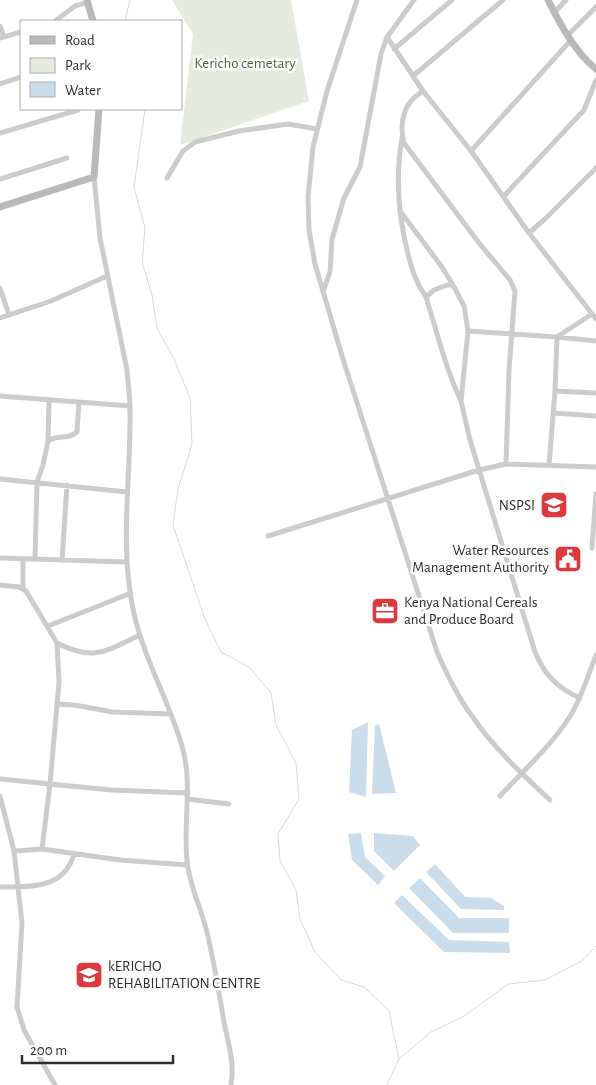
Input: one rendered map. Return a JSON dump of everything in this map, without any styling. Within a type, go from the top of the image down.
[{"type":"street","points":[[357,0],[327,91],[311,161],[307,212],[311,247],[358,409],[437,652],[446,672],[474,720],[522,773],[550,800]]},
{"type":"street","points":[[323,293],[330,272],[332,239],[342,204],[346,192],[360,167],[381,54],[387,37],[414,0]]},
{"type":"street","points":[[394,49],[452,0]]},
{"type":"street","points":[[413,76],[503,0]]},
{"type":"street","points":[[548,0],[570,38],[588,62],[596,69]]},
{"type":"street","points":[[554,13],[566,0]]},
{"type":"street","points":[[61,19],[75,6],[87,1],[92,20]]},
{"type":"street","points":[[471,151],[596,7]]},
{"type":"street","points":[[0,26],[2,38],[20,32]]},
{"type":"street","points":[[387,37],[423,91],[471,151],[528,233],[594,316],[557,337]]},
{"type":"street","points":[[0,84],[20,77]]},
{"type":"street","points":[[504,196],[584,110],[596,80]]},
{"type":"street","points":[[423,91],[407,107],[397,177],[402,230],[413,274],[426,297],[442,355],[461,401],[468,433],[510,574],[539,662],[559,687],[580,698]]},
{"type":"street","points":[[0,133],[78,110]]},
{"type":"street","points":[[99,110],[94,177],[97,220],[127,370],[130,406],[126,492],[127,562],[131,593],[140,635],[183,749],[188,796],[187,865],[215,970],[232,1061],[231,1085]]},
{"type":"street","points":[[167,178],[183,151],[195,142],[239,131],[288,124],[317,129]]},
{"type":"street","points":[[402,137],[409,150],[513,286],[514,299],[509,370],[506,464]]},
{"type":"street","points":[[0,180],[67,158]]},
{"type":"street","points":[[528,233],[545,219],[596,168]]},
{"type":"street","points":[[0,207],[94,177]]},
{"type":"street","points":[[400,210],[442,267],[464,306],[468,331],[461,401]]},
{"type":"street","points":[[0,318],[51,301],[107,276]]},
{"type":"street","points":[[426,297],[442,286],[453,285]]},
{"type":"street","points":[[0,288],[9,315]]},
{"type":"street","points":[[468,331],[596,341]]},
{"type":"street","points":[[549,465],[557,337]]},
{"type":"street","points":[[555,391],[596,393]]},
{"type":"street","points":[[0,396],[130,406]]},
{"type":"street","points":[[35,559],[37,482],[48,442],[49,400]]},
{"type":"street","points":[[48,442],[52,438],[70,436],[76,433],[78,430],[79,402]]},
{"type":"street","points":[[553,413],[596,416]]},
{"type":"street","points":[[268,536],[479,470],[506,464],[596,467]]},
{"type":"street","points":[[0,479],[126,492]]},
{"type":"street","points":[[62,561],[67,485]]},
{"type":"street","points":[[592,548],[596,494]]},
{"type":"street","points":[[0,558],[127,562]]},
{"type":"street","points":[[23,559],[23,588]]},
{"type":"street","points":[[0,585],[23,588],[57,643],[58,704],[42,849]]},
{"type":"street","points":[[48,626],[131,593]]},
{"type":"street","points":[[57,643],[76,651],[93,654],[104,652],[140,635]]},
{"type":"street","points":[[500,796],[569,718],[580,698],[596,655]]},
{"type":"street","points":[[58,704],[113,712],[171,714]]},
{"type":"street","points":[[0,779],[102,790],[188,796],[229,804]]},
{"type":"street","points":[[0,796],[14,851],[22,923],[16,1007],[24,1030],[55,1085]]},
{"type":"street","points":[[14,851],[42,849],[120,860],[187,865]]},
{"type":"street","points":[[0,886],[38,886],[61,877],[71,865],[74,854]]},
{"type":"green space","name":"Kericho cemetary","points":[[172,0],[291,0],[309,101],[180,145],[193,34]]},
{"type":"water","points":[[368,722],[366,797],[349,792],[352,730]]},
{"type":"water","points":[[379,724],[396,793],[372,794],[375,725]]},
{"type":"water","points":[[361,833],[365,857],[385,876],[378,885],[352,860],[348,834]]},
{"type":"water","points":[[374,833],[413,836],[420,845],[394,871],[374,851]]},
{"type":"water","points":[[435,864],[465,897],[491,898],[504,906],[504,910],[461,909],[426,872]]},
{"type":"water","points":[[420,878],[459,918],[509,918],[509,933],[453,933],[409,888]]},
{"type":"water","points":[[402,895],[449,940],[509,942],[510,953],[444,952],[394,903]]},
{"type":"waterway","points":[[125,20],[130,0]]},
{"type":"waterway","points":[[145,110],[134,187],[145,228],[142,262],[152,295],[157,328],[174,359],[190,398],[192,444],[178,489],[173,525],[205,619],[221,652],[249,667],[271,693],[276,725],[296,763],[299,799],[278,834],[280,861],[296,890],[300,919],[315,952],[341,980],[364,987],[389,1011],[399,1059]]},
{"type":"waterway","points":[[387,1085],[399,1059],[431,1032],[466,1015],[508,984],[545,980],[582,961],[596,946]]},
{"type":"place","name":"NSPSI","points":[[554,505]]},
{"type":"place","name":"Water Resources Management Authority","points":[[568,559]]},
{"type":"place","name":"Kenya National Cereals and Produce Board","points":[[385,611]]},
{"type":"place","name":"kERICHO REHABILITATION CENTRE","points":[[89,975]]}]
